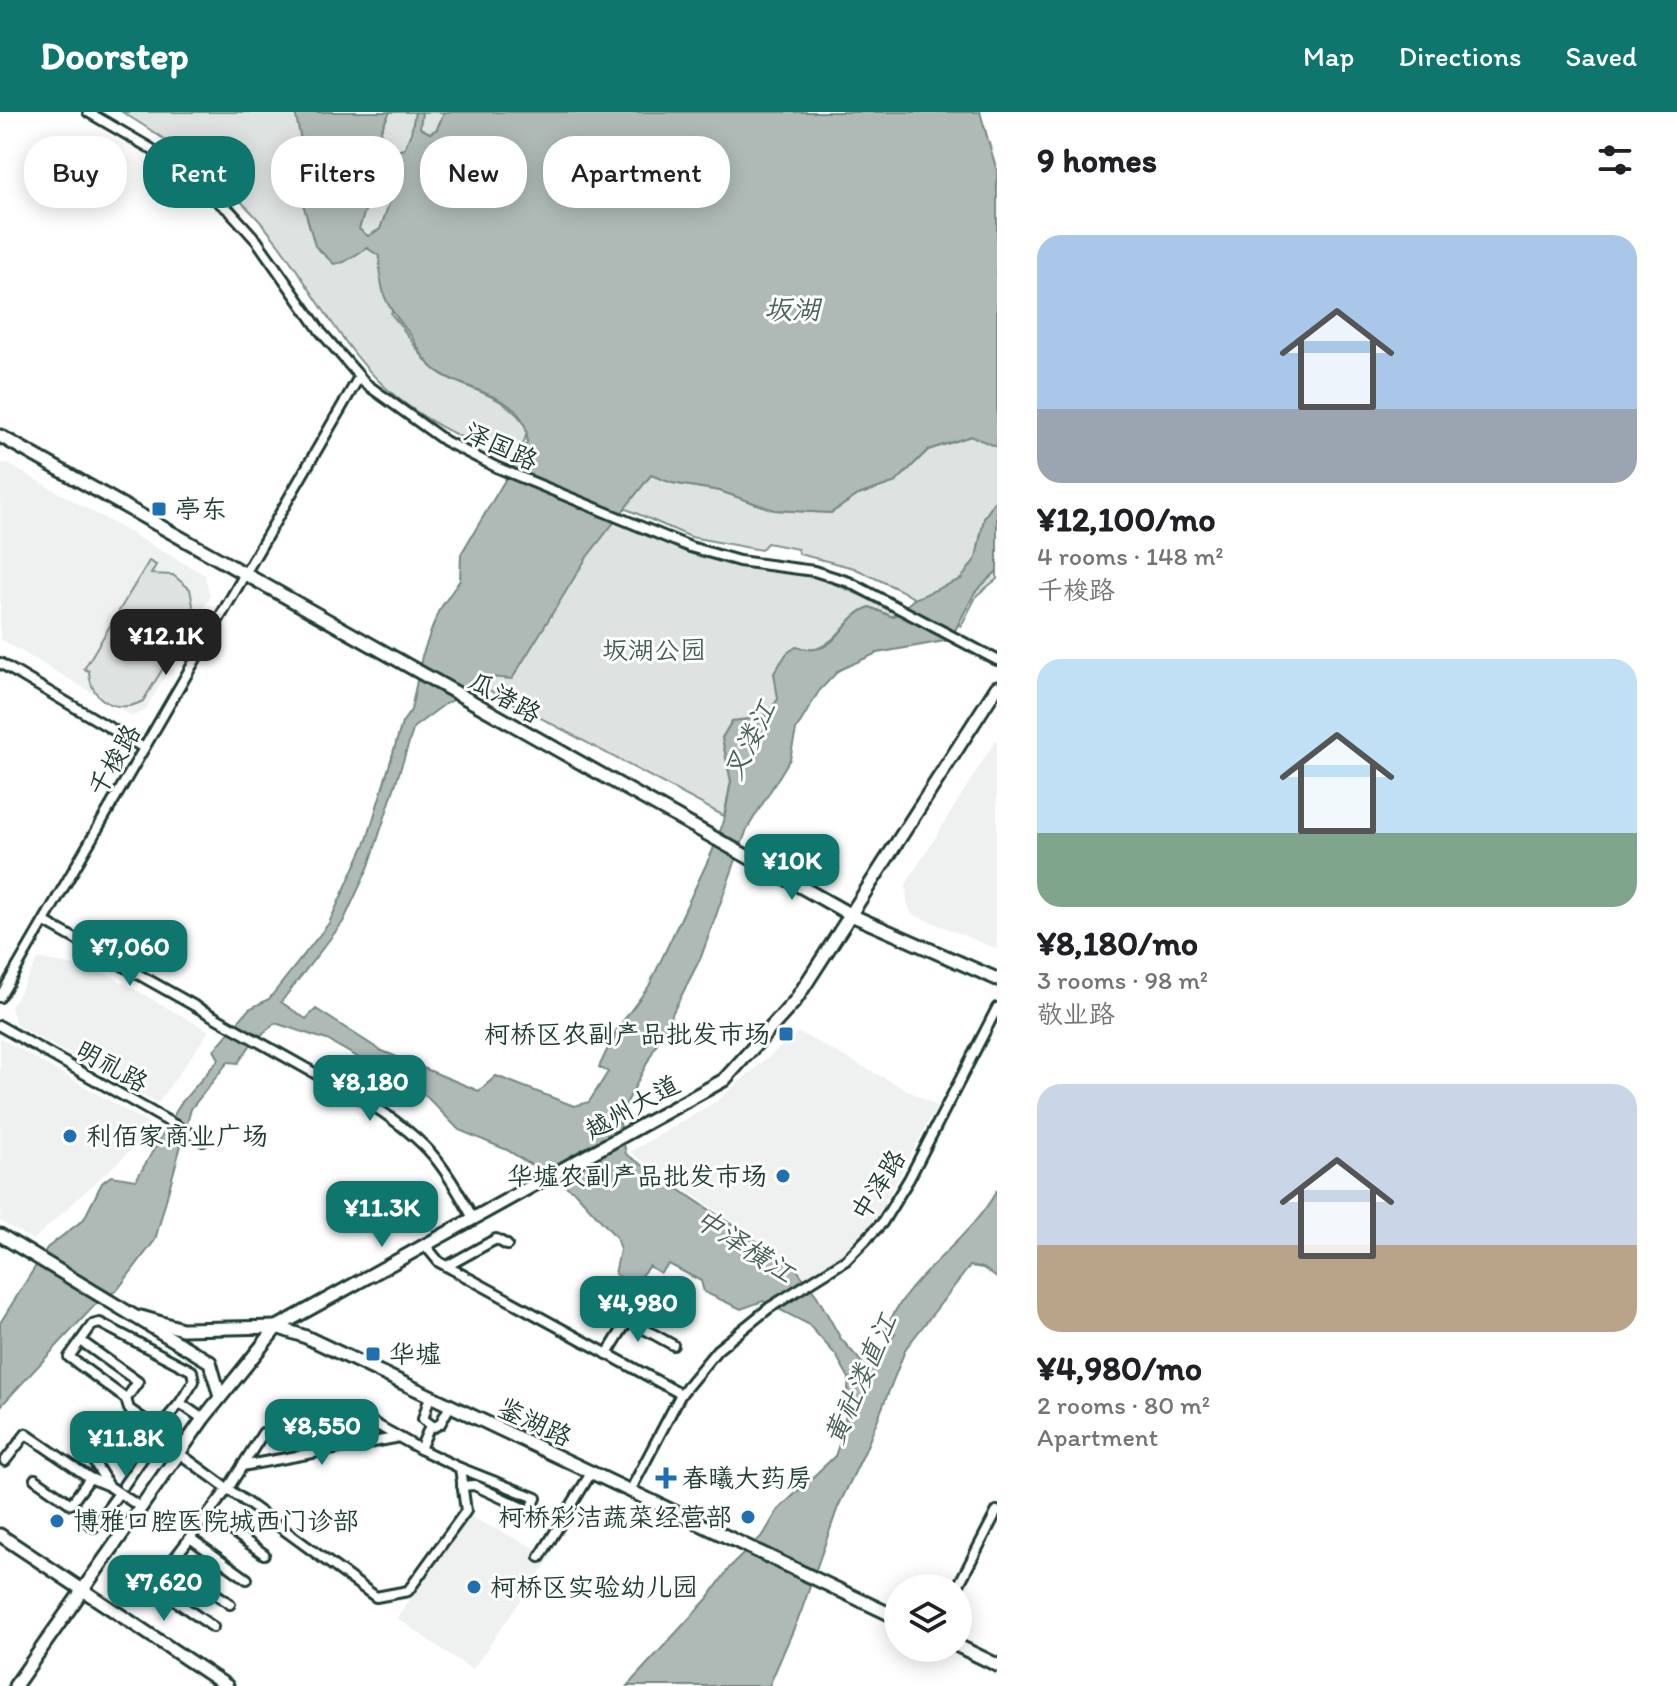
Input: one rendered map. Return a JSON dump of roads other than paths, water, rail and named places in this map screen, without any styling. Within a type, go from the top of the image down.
[{"type":"street","name":"泽国路","points":[[88,112],[150,148],[230,211],[359,377],[422,427],[496,467],[690,547],[739,561],[814,571],[849,582],[898,605],[997,660]]},
{"type":"street","name":"千梭路","points":[[0,997],[359,377]]},
{"type":"street","name":"瓜渚路","points":[[0,436],[471,704],[851,915],[997,979]]},
{"type":"street","points":[[0,663],[144,748]]},
{"type":"street","name":"越州大道","points":[[15,1686],[203,1419],[277,1327],[724,1080],[795,1001],[997,687]]},
{"type":"street","points":[[45,922],[375,1107],[414,1134],[443,1163],[473,1218]]},
{"type":"street","name":"中泽路","points":[[630,1491],[681,1394],[725,1343],[769,1308],[846,1260],[882,1223],[909,1179],[997,1008]]},
{"type":"street","name":"明礼路","points":[[0,1026],[203,1141]]},
{"type":"street","points":[[0,1235],[120,1304],[210,1362],[220,1397]]},
{"type":"street","points":[[447,1266],[496,1239],[507,1245]]},
{"type":"street","points":[[425,1245],[447,1266],[681,1394]]},
{"type":"street","name":"鉴湖路","points":[[141,1317],[182,1329],[277,1327],[306,1337],[884,1611]]},
{"type":"street","points":[[607,1354],[628,1320],[673,1345]]},
{"type":"street","points":[[96,1322],[152,1349],[186,1366],[195,1376],[180,1403],[158,1429],[129,1409],[126,1399],[69,1357],[96,1322]]},
{"type":"street","points":[[152,1349],[162,1331]]},
{"type":"street","points":[[81,1341],[138,1382],[126,1399]]},
{"type":"street","points":[[430,1396],[423,1419],[430,1426]]},
{"type":"street","points":[[180,1403],[203,1419]]},
{"type":"street","points":[[430,1426],[440,1424],[450,1406]]},
{"type":"street","points":[[213,1627],[158,1587],[160,1577],[229,1487],[263,1433],[359,1415],[460,1468],[536,1498],[530,1511],[474,1485],[462,1486]]},
{"type":"street","points":[[420,1449],[430,1426]]},
{"type":"street","points":[[5,1461],[26,1434],[90,1478],[121,1489],[140,1507]]},
{"type":"street","points":[[86,1521],[94,1527],[157,1437],[376,1597],[408,1591],[466,1511],[460,1468]]},
{"type":"street","points":[[242,1466],[397,1437]]},
{"type":"street","points":[[96,1465],[109,1486]]},
{"type":"street","points":[[540,1557],[591,1473]]},
{"type":"street","points":[[35,1479],[71,1504],[90,1478]]},
{"type":"street","points":[[964,1574],[997,1511]]},
{"type":"street","points":[[208,1514],[264,1554]]},
{"type":"street","points":[[0,1535],[227,1686]]},
{"type":"street","points":[[190,1538],[247,1579]]},
{"type":"street","points":[[171,1562],[230,1604]]},
{"type":"street","points":[[972,1653],[997,1665]]},
{"type":"water","points":[[295,112],[390,112],[381,130],[382,136],[300,136]]},
{"type":"water","points":[[415,112],[422,112],[420,128],[430,133],[437,129],[444,112],[980,112],[997,171],[997,447],[971,436],[928,450],[896,482],[858,495],[831,513],[774,510],[720,491],[672,483],[651,475],[587,557],[512,679],[489,677],[481,686],[445,704],[414,727],[369,866],[343,922],[281,1002],[306,1019],[316,1009],[380,1050],[479,1091],[496,1076],[574,1106],[589,1102],[608,1072],[599,1067],[617,1029],[649,986],[724,821],[731,781],[722,738],[732,721],[765,717],[778,699],[774,673],[787,653],[796,647],[821,648],[830,643],[859,613],[870,607],[893,617],[914,599],[961,579],[976,558],[984,518],[997,498],[997,571],[975,592],[950,640],[877,653],[839,670],[819,691],[796,730],[790,759],[747,829],[701,957],[619,1118],[626,1154],[794,1266],[817,1296],[841,1339],[865,1366],[878,1361],[895,1333],[886,1329],[909,1292],[971,1226],[997,1190],[997,1278],[983,1268],[970,1266],[906,1348],[865,1451],[838,1507],[801,1612],[769,1686],[627,1686],[708,1598],[730,1567],[764,1534],[778,1510],[835,1456],[844,1430],[849,1378],[836,1355],[808,1324],[763,1301],[741,1309],[704,1292],[701,1281],[669,1264],[660,1273],[649,1266],[633,1285],[615,1274],[620,1250],[616,1237],[575,1192],[507,1150],[459,1130],[426,1096],[327,1040],[275,1023],[252,1043],[238,1063],[228,1062],[191,1109],[155,1240],[118,1289],[94,1306],[0,1407],[0,1323],[47,1248],[84,1219],[102,1183],[111,1176],[136,1180],[181,1103],[219,1059],[214,1050],[249,1009],[269,999],[329,923],[367,840],[402,723],[411,710],[422,656],[438,612],[460,580],[461,554],[527,443],[525,426],[517,413],[505,403],[441,374],[429,364],[385,298],[379,256],[367,248],[344,262],[334,264],[315,246],[304,208],[366,208],[359,229],[368,236],[380,229],[388,208],[404,208],[404,149]]},
{"type":"place","name":"亭东","points":[[159,509]]},
{"type":"place","name":"柯桥区农副产品批发市场","points":[[786,1034]]},
{"type":"place","name":"利佰家商业广场","points":[[70,1136]]},
{"type":"place","name":"华墟农副产品批发市场","points":[[783,1176]]},
{"type":"place","name":"华墟","points":[[373,1354]]},
{"type":"place","name":"春曦大药房","points":[[666,1478]]},
{"type":"place","name":"柯桥彩洁蔬菜经营部","points":[[748,1517]]},
{"type":"place","name":"博雅口腔医院城西门诊部","points":[[57,1521]]},
{"type":"place","name":"柯桥区实验幼儿园","points":[[474,1587]]},
{"type":"water label","name":"坂湖","points":[[792,309]]},
{"type":"water label","name":"叉溇江","points":[[749,740]]},
{"type":"water label","name":"中泽横江","points":[[745,1245]]},
{"type":"water label","name":"黄社溇直江","points":[[860,1379]]},
{"type":"park label","name":"坂湖公园","points":[[654,650]]}]
